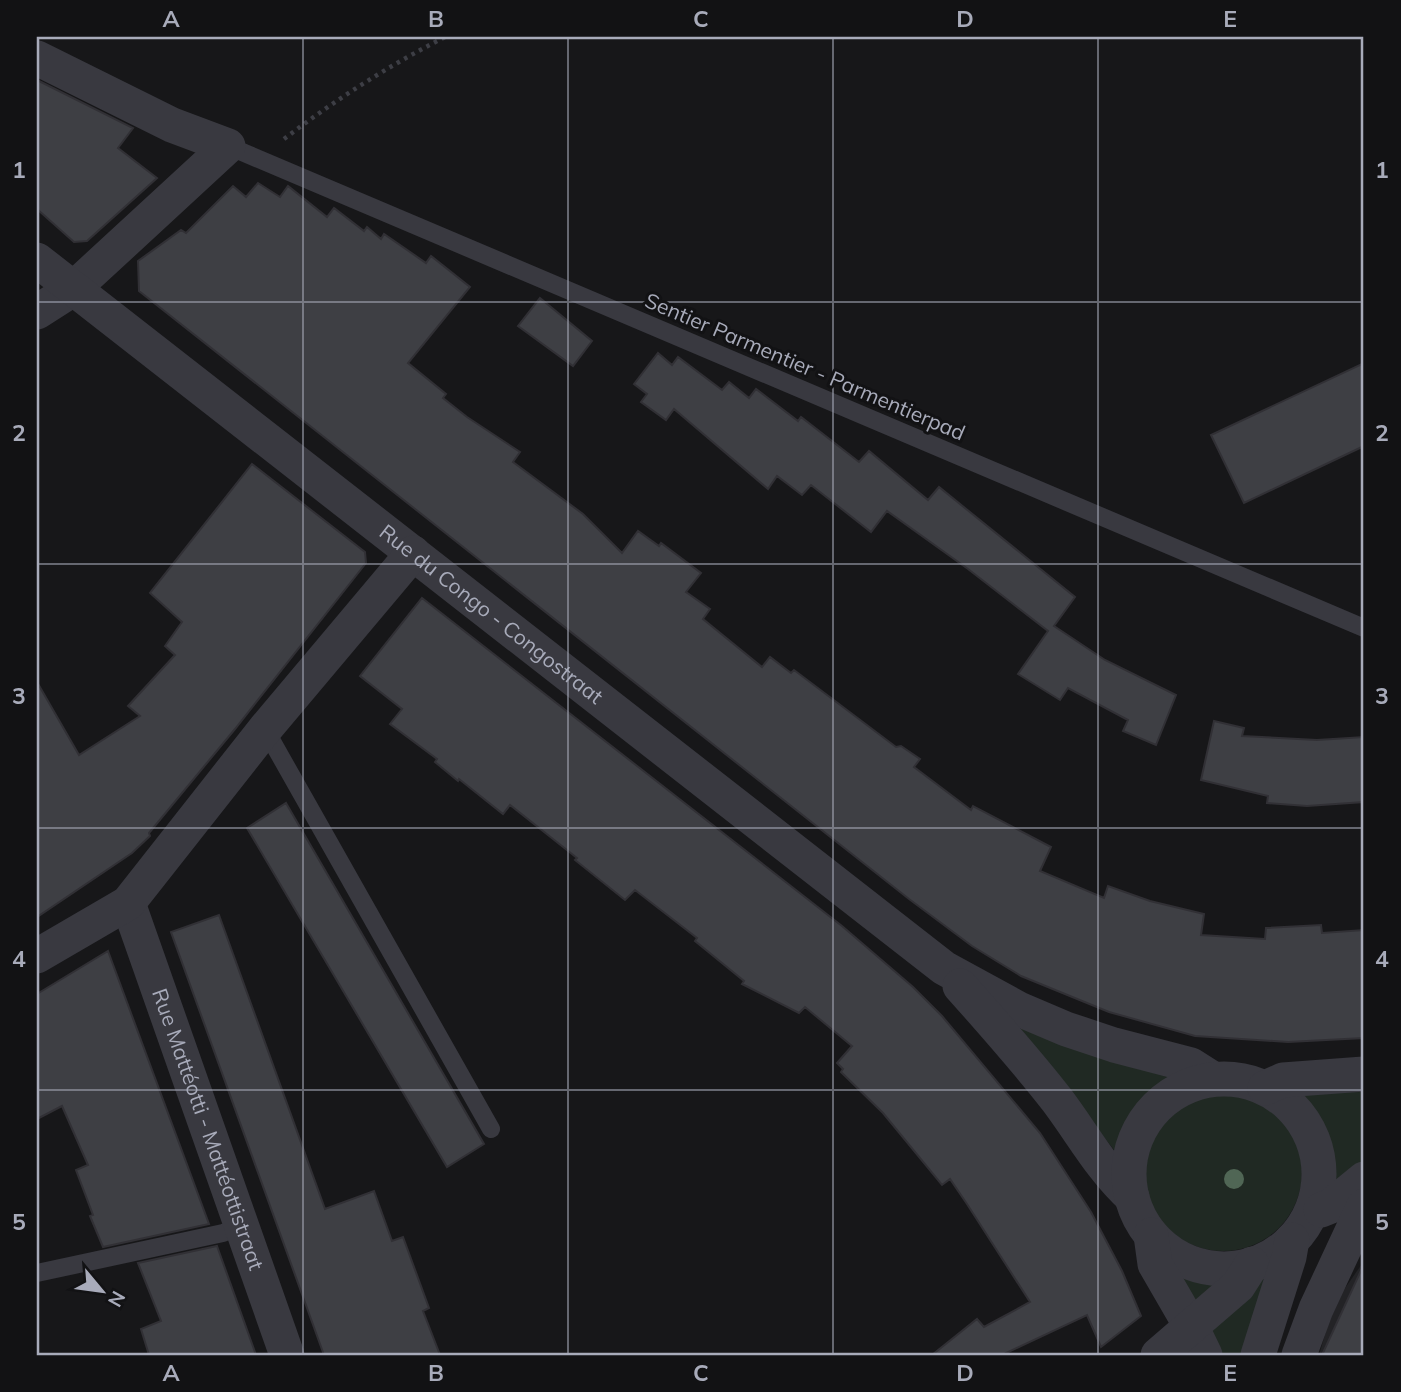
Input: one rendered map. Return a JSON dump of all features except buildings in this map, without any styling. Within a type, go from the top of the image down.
[{"type":"street","points":[[37,58],[172,125],[243,153],[73,289],[37,312]]},
{"type":"street","name":"Rue du Congo - Congostraat","points":[[37,260],[944,968],[1019,1009],[1066,1029],[1191,1065],[1213,1079]]},
{"type":"street","points":[[37,956],[128,903],[265,729],[413,553]]},
{"type":"street","name":"Rue Mattéotti - Mattéottistraat","points":[[128,903],[287,1355]]},
{"type":"street","name":"Rue du Congo - Congostraat","points":[[944,968],[1010,1042],[1057,1101],[1112,1179],[1132,1197]]},
{"type":"street","points":[[1265,1087],[1283,1080],[1364,1074]]},
{"type":"street","points":[[1258,1355],[1289,1257],[1300,1228],[1315,1199],[1319,1176],[1317,1153],[1311,1136],[1302,1119],[1281,1098],[1265,1087],[1248,1082],[1213,1079],[1183,1088],[1163,1101],[1148,1118],[1132,1152],[1129,1166],[1132,1197],[1151,1235],[1168,1250],[1198,1265],[1228,1269],[1252,1264],[1277,1252],[1300,1228],[1364,1179]]},
{"type":"street","points":[[1299,1355],[1316,1308],[1364,1206]]},
{"type":"street","points":[[1151,1235],[1155,1264],[1198,1342]]},
{"type":"street","points":[[1158,1355],[1198,1342],[1252,1264]]},
{"type":"lane","name":"Sentier Parmentier - Parmentierpad","points":[[243,153],[1364,628]]},
{"type":"lane","points":[[265,729],[491,1129]]},
{"type":"lane","points":[[37,1273],[223,1233],[240,1226]]},
{"type":"path","points":[[243,153],[394,63],[445,37]]},
{"type":"shaded area","points":[[1021,1026],[1184,1075],[1159,1090],[1141,1107],[1122,1140],[1118,1155],[1021,1032]]},
{"type":"shaded area","points":[[1364,1090],[1364,1161],[1328,1192],[1329,1164],[1323,1139],[1311,1115],[1293,1094]]},
{"type":"shaded area","points":[[1223,1093],[1253,1099],[1279,1116],[1296,1142],[1302,1172],[1296,1202],[1279,1228],[1253,1245],[1223,1251],[1193,1245],[1167,1228],[1150,1202],[1144,1172],[1150,1142],[1167,1116],[1193,1099]]},
{"type":"shaded area","points":[[1364,1261],[1364,1355],[1319,1355],[1334,1304]]},
{"type":"shaded area","points":[[1276,1265],[1245,1355],[1218,1355],[1204,1330]]},
{"type":"shaded area","points":[[1171,1267],[1200,1277],[1231,1279],[1195,1312]]}]
